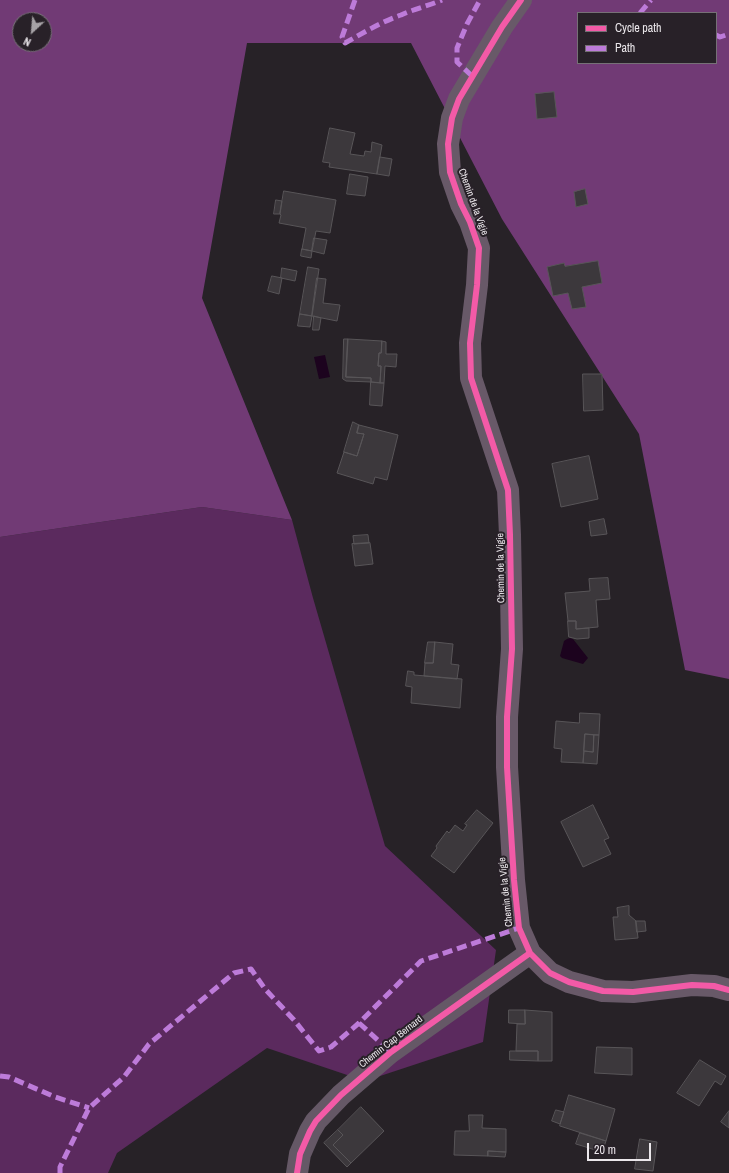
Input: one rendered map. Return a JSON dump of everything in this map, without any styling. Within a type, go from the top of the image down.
[{"type":"street","name":"Chemin de la Vigie","points":[[521,0],[502,27],[459,99],[452,118],[448,144],[450,172],[479,248],[477,286],[470,343],[472,378],[508,490],[512,649],[506,717],[506,767],[519,928],[530,952],[550,973],[569,982],[603,991],[633,992],[692,985],[714,986],[729,990]]},
{"type":"street","name":"Chemin Cap Bernard","points":[[297,1173],[300,1154],[310,1131],[316,1121],[341,1095],[391,1052],[530,952]]},
{"type":"shaded area","points":[[0,0],[729,0],[729,679],[685,670],[639,434],[502,219],[411,43],[247,43],[202,298],[292,520],[202,507],[0,537]]},
{"type":"shaded area","points":[[325,355],[330,377],[319,379],[314,357]]},
{"type":"shaded area","points":[[202,507],[292,520],[313,598],[385,846],[496,950],[483,1042],[365,1081],[267,1048],[117,1153],[108,1173],[0,1173],[0,537]]},
{"type":"shaded area","points":[[570,638],[573,639],[588,658],[583,664],[562,658],[560,656],[564,641]]},
{"type":"building","points":[[554,92],[557,117],[537,119],[535,94]]},
{"type":"building","points":[[330,128],[355,133],[350,154],[364,156],[365,151],[371,152],[372,142],[382,145],[377,174],[329,167],[330,163],[323,162]]},
{"type":"building","points":[[380,157],[392,159],[389,176],[377,174]]},
{"type":"building","points":[[350,174],[368,177],[365,196],[347,194]]},
{"type":"building","points":[[585,189],[588,204],[576,207],[574,192]]},
{"type":"building","points":[[284,191],[336,200],[330,233],[316,231],[312,251],[302,249],[306,228],[279,223]]},
{"type":"building","points":[[276,200],[282,201],[280,214],[274,214]]},
{"type":"building","points":[[314,238],[327,240],[324,254],[312,251]]},
{"type":"building","points":[[302,249],[312,251],[311,258],[301,256]]},
{"type":"building","points":[[598,261],[602,283],[582,287],[586,307],[572,309],[568,293],[553,296],[547,267],[564,263],[565,266]]},
{"type":"building","points":[[308,267],[319,269],[312,316],[300,314]]},
{"type":"building","points":[[282,268],[297,271],[295,281],[281,278]]},
{"type":"building","points":[[272,276],[282,278],[279,294],[268,291]]},
{"type":"building","points":[[317,278],[326,279],[323,303],[340,305],[337,321],[312,316]]},
{"type":"building","points":[[300,314],[312,316],[310,327],[298,326]]},
{"type":"building","points":[[314,316],[321,318],[319,330],[313,330]]},
{"type":"building","points":[[344,339],[348,339],[346,377],[371,378],[371,382],[346,381],[343,379]]},
{"type":"building","points":[[348,339],[382,341],[378,366],[381,366],[380,383],[371,382],[371,378],[346,377]]},
{"type":"building","points":[[382,341],[386,342],[386,354],[397,354],[396,367],[385,366],[384,383],[380,383],[381,366],[378,366]]},
{"type":"building","points":[[583,374],[602,374],[603,410],[584,411]]},
{"type":"building","points":[[371,382],[384,383],[382,406],[370,405]]},
{"type":"building","points":[[353,422],[359,425],[357,433],[364,434],[357,456],[344,452]]},
{"type":"building","points":[[359,425],[398,435],[387,480],[375,477],[373,484],[337,473],[344,452],[357,456],[364,434],[357,433]]},
{"type":"building","points":[[589,456],[598,499],[561,507],[552,464]]},
{"type":"building","points":[[604,519],[607,534],[591,536],[589,522]]},
{"type":"building","points":[[368,535],[369,543],[354,544],[353,536]]},
{"type":"building","points":[[370,543],[373,564],[355,566],[352,544]]},
{"type":"building","points":[[608,578],[610,599],[596,600],[598,627],[576,629],[576,621],[568,621],[565,593],[590,591],[589,579]]},
{"type":"building","points":[[568,621],[576,621],[576,629],[589,628],[589,638],[577,639],[569,637]]},
{"type":"building","points":[[428,642],[435,642],[433,663],[425,663]]},
{"type":"building","points":[[435,642],[453,644],[451,664],[459,665],[457,679],[424,676],[425,663],[433,663]]},
{"type":"building","points":[[408,671],[414,672],[414,675],[462,679],[460,708],[411,703],[412,687],[406,686]]},
{"type":"building","points":[[580,713],[600,714],[599,735],[585,734],[583,763],[561,762],[562,749],[554,748],[556,721],[579,723]]},
{"type":"building","points":[[585,734],[594,735],[593,752],[584,751]]},
{"type":"building","points":[[594,735],[599,735],[597,764],[583,763],[584,751],[593,752]]},
{"type":"building","points":[[593,805],[609,838],[604,840],[611,854],[583,867],[561,822]]},
{"type":"building","points":[[477,810],[493,823],[454,873],[431,856],[447,831],[449,833],[455,825],[463,831],[467,825],[465,824]]},
{"type":"building","points":[[629,906],[629,915],[636,921],[638,938],[615,940],[613,917],[618,917],[617,908]]},
{"type":"building","points":[[636,921],[645,921],[646,931],[637,932]]},
{"type":"building","points":[[509,1010],[525,1010],[525,1024],[509,1023]]},
{"type":"building","points":[[525,1010],[552,1012],[552,1061],[538,1061],[538,1051],[516,1051],[517,1024],[525,1024]]},
{"type":"building","points":[[597,1047],[632,1048],[632,1075],[595,1073]]},
{"type":"building","points":[[510,1051],[538,1051],[538,1061],[510,1060]]},
{"type":"building","points":[[700,1060],[726,1076],[721,1085],[715,1081],[699,1106],[677,1093]]},
{"type":"building","points":[[569,1095],[615,1109],[606,1141],[560,1126]]},
{"type":"building","points":[[361,1107],[384,1131],[351,1163],[333,1145],[343,1135],[338,1130]]},
{"type":"building","points":[[556,1110],[564,1112],[560,1124],[552,1121]]},
{"type":"building","points":[[729,1111],[729,1128],[721,1122]]},
{"type":"building","points":[[469,1115],[483,1115],[482,1128],[506,1129],[506,1152],[488,1151],[488,1156],[454,1155],[455,1131],[469,1131]]},
{"type":"building","points":[[338,1130],[343,1135],[333,1145],[351,1163],[347,1167],[324,1143]]},
{"type":"building","points":[[580,1133],[606,1141],[602,1152],[576,1144]]},
{"type":"building","points":[[640,1139],[657,1142],[653,1171],[635,1169]]},
{"type":"building","points":[[488,1151],[506,1152],[505,1157],[488,1156]]},
{"type":"marked path","points":[[355,0],[342,37],[345,43],[386,21],[442,0]]},
{"type":"marked path","points":[[472,76],[457,62],[457,48],[467,24],[480,0]]},
{"type":"marked path","points":[[641,12],[651,0]]},
{"type":"marked path","points":[[717,36],[720,37],[729,34]]},
{"type":"marked path","points":[[60,1173],[60,1167],[89,1108],[124,1077],[149,1044],[234,973],[251,969],[265,989],[294,1020],[319,1051],[331,1047],[359,1023],[421,961],[519,928]]},
{"type":"marked path","points":[[359,1023],[391,1052]]},
{"type":"marked path","points":[[0,1076],[9,1077],[55,1097],[89,1108]]},
{"type":"cycle path","points":[[521,0],[502,27],[459,99],[452,118],[448,144],[450,172],[479,248],[477,285],[470,343],[471,378],[508,490],[512,649],[507,717],[507,767],[514,880],[519,928],[530,953],[550,973],[569,982],[603,991],[633,992],[692,985],[714,986],[729,990]]},
{"type":"cycle path","points":[[297,1173],[300,1154],[310,1131],[316,1121],[341,1095],[391,1052],[530,953]]}]
